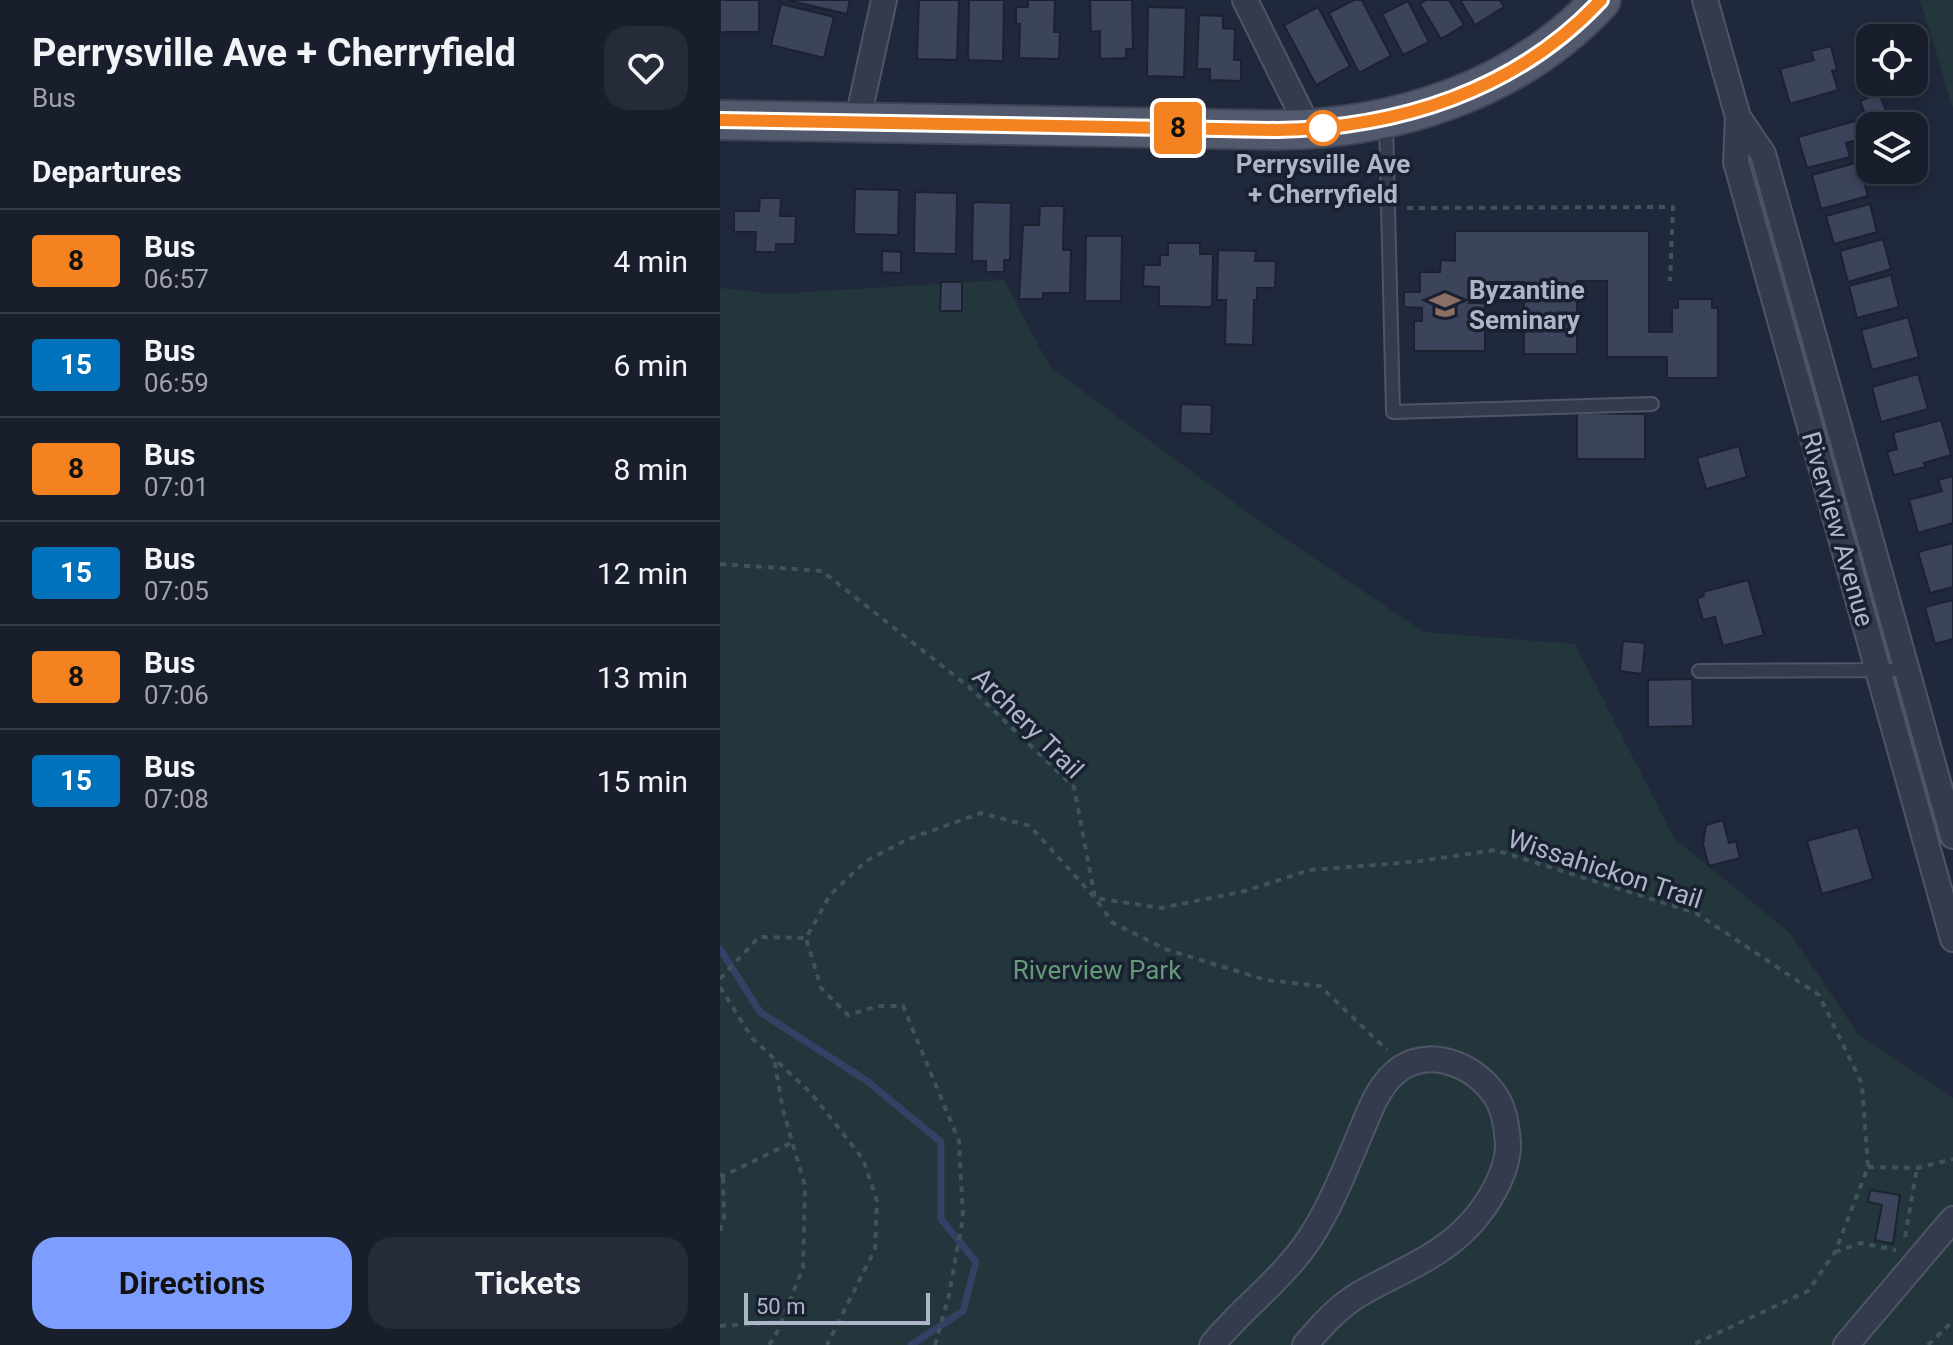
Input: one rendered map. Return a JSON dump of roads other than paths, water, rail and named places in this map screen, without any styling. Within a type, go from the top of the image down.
[{"type":"main road","points":[[720,120],[1309,129],[1386,119],[1439,105],[1494,80],[1549,46],[1601,0]]},
{"type":"street","points":[[857,123],[884,0]]},
{"type":"street","points":[[1245,0],[1309,129]]},
{"type":"street","name":"Riverview Avenue","points":[[1705,0],[1738,117],[1763,154],[1953,836]]},
{"type":"street","name":"Riverview Avenue","points":[[1738,117],[1736,162],[1953,939]]},
{"type":"street","points":[[1212,1345],[1310,1238],[1333,1196],[1375,1099],[1389,1079],[1402,1067],[1422,1059],[1449,1062],[1477,1075],[1499,1102],[1508,1146],[1498,1180],[1479,1213],[1457,1240],[1356,1296],[1328,1319],[1305,1345]]},
{"type":"street","points":[[1846,1345],[1912,1253],[1953,1219]]},
{"type":"lane","points":[[1386,119],[1393,412],[1652,404]]},
{"type":"lane","points":[[1699,671],[1907,670]]},
{"type":"waterway","points":[[720,949],[760,1012],[867,1081],[941,1142],[941,1219],[976,1262],[963,1311],[911,1345]]},
{"type":"place","name":"Perrysville Ave + Cherryfield","points":[[1323,128]]},
{"type":"place","name":"Byzantine Seminary","points":[[1445,305]]},
{"type":"park label","name":"Riverview Park","points":[[1097,970]]}]
